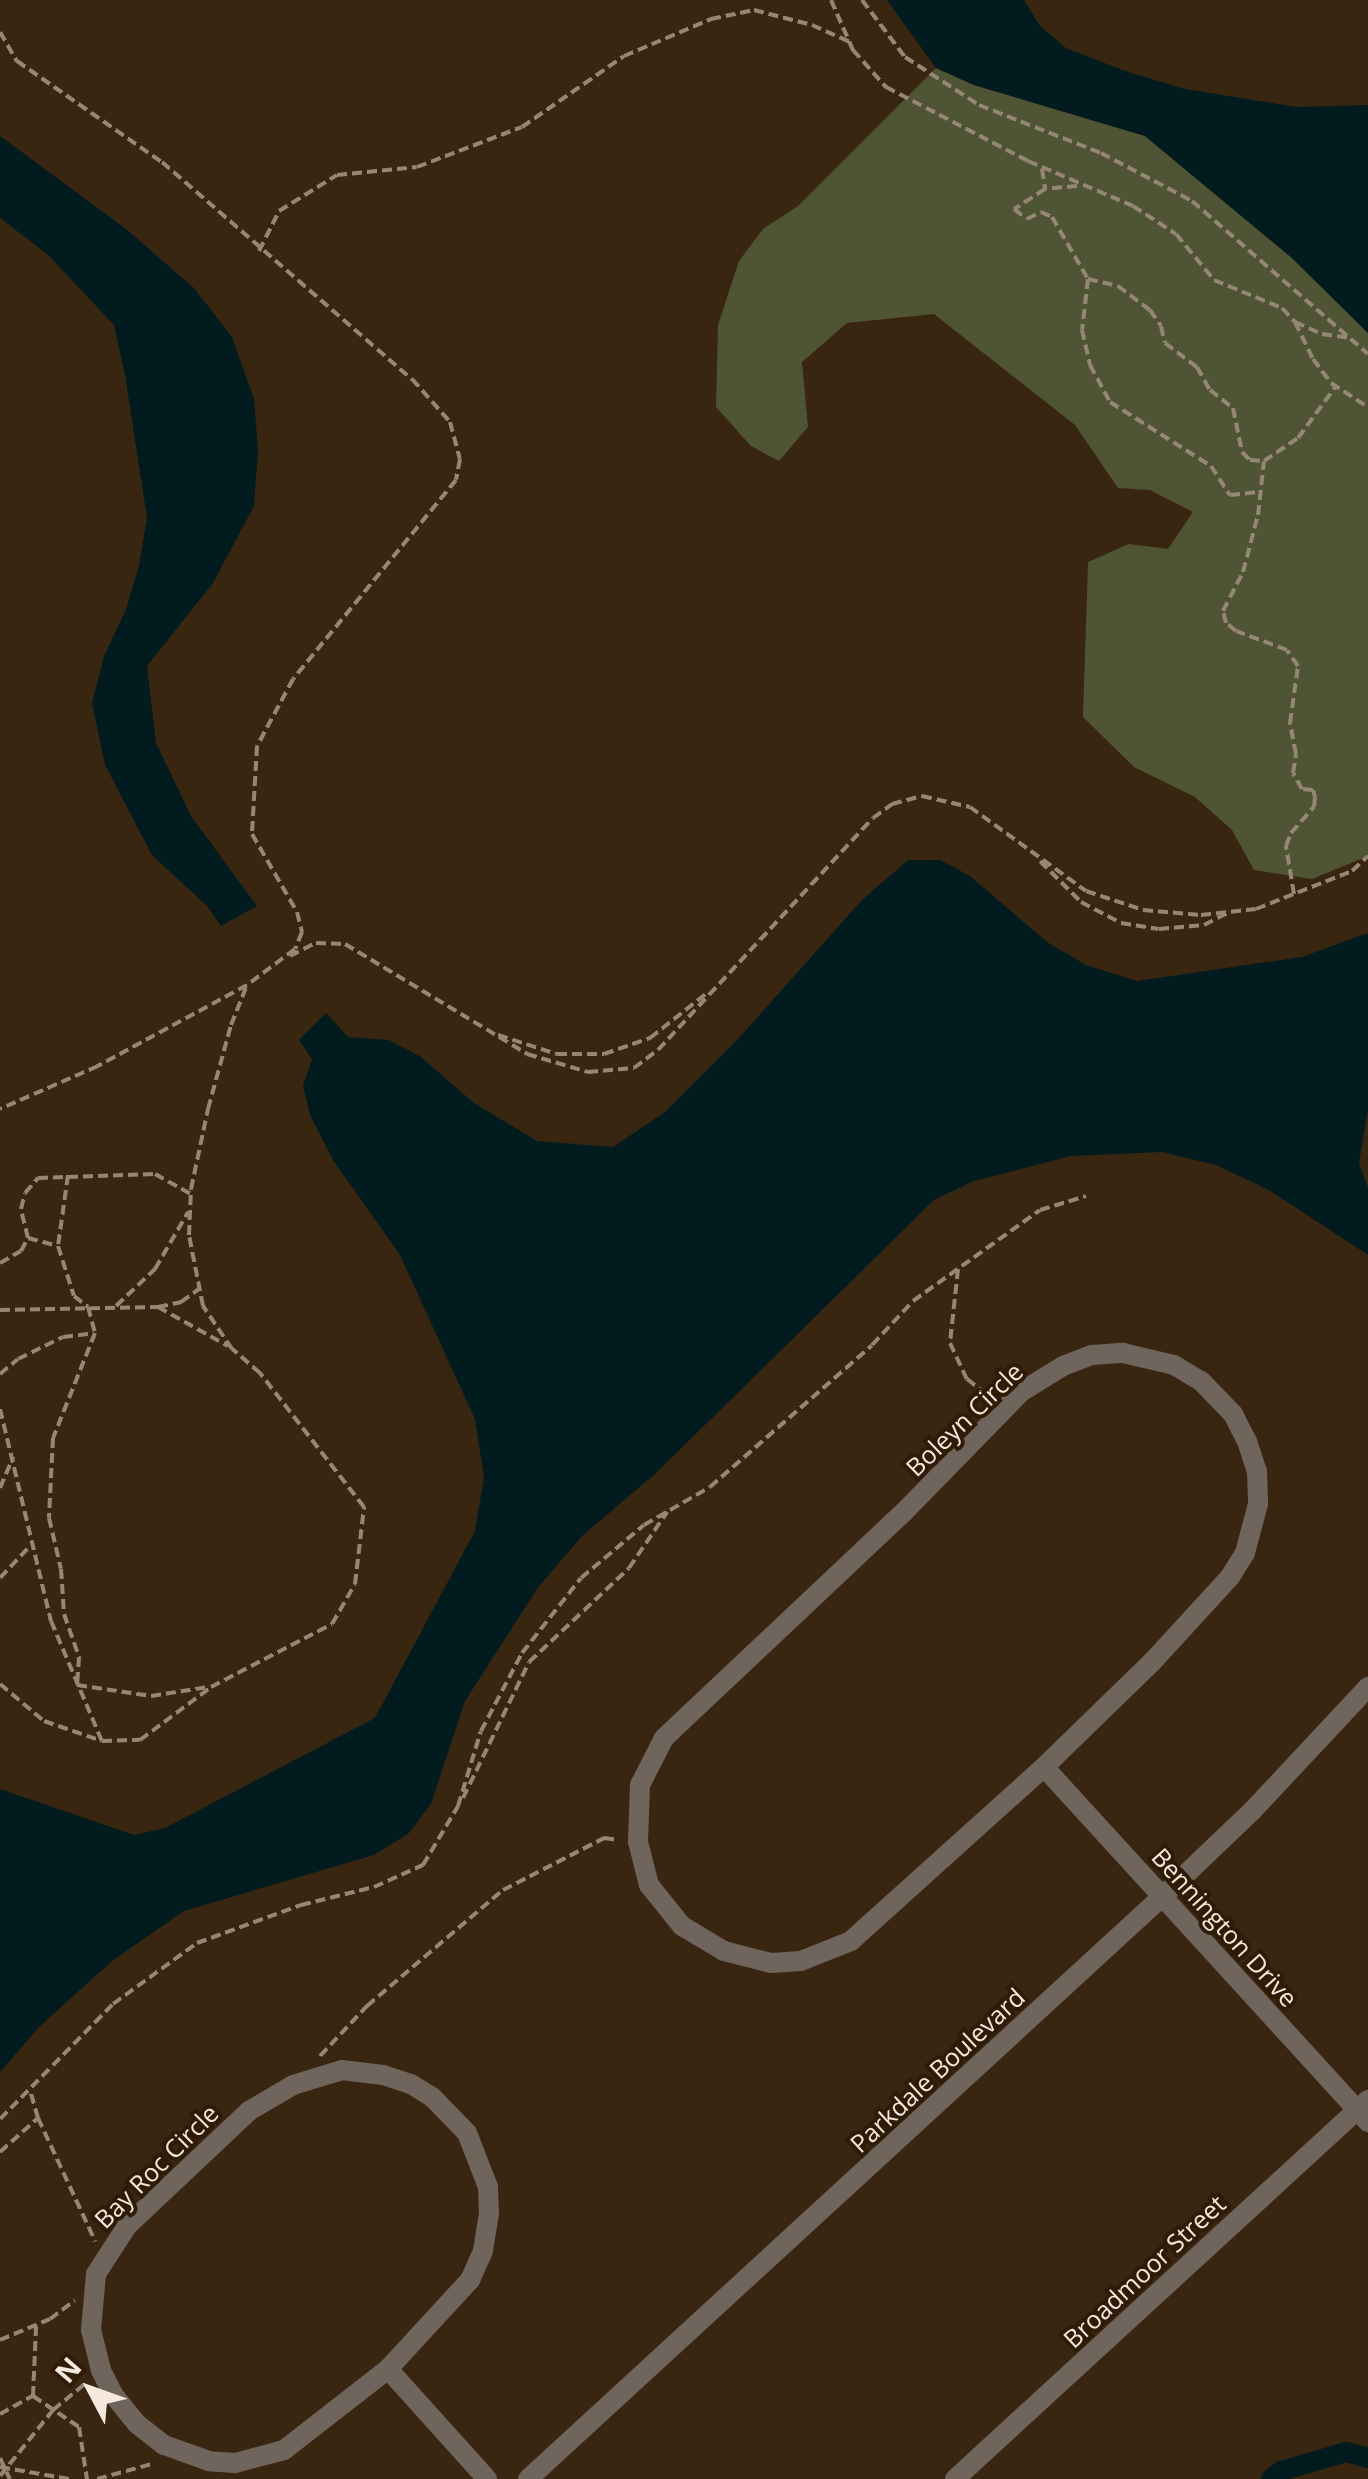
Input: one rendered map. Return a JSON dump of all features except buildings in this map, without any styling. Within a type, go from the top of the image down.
[{"type":"street","name":"Boleyn Circle","points":[[1092,1355],[1153,1358],[1174,1365],[1220,1396],[1247,1441],[1257,1471],[1253,1530],[1230,1577],[1152,1662],[1044,1766],[872,1924],[828,1952],[801,1961],[750,1960],[714,1946],[682,1926],[649,1885],[638,1842],[640,1785],[664,1738],[901,1516],[1005,1408],[1041,1377],[1092,1355]]},
{"type":"street","name":"Parkdale Boulevard","points":[[528,2479],[1163,1896],[1252,1811],[1368,1686]]},
{"type":"street","name":"Bennington Drive","points":[[1044,1766],[1364,2111]]},
{"type":"street","name":"Bay Roc Circle","points":[[342,2070],[384,2075],[411,2084],[432,2097],[467,2133],[488,2187],[489,2213],[483,2250],[470,2280],[388,2369],[284,2450],[235,2463],[186,2454],[136,2424],[101,2370],[91,2330],[94,2287],[103,2260],[126,2226],[195,2158],[269,2097],[342,2070]]},
{"type":"street","name":"Broadmoor Street","points":[[955,2479],[1364,2111]]},
{"type":"street","points":[[388,2369],[488,2479]]},
{"type":"path","points":[[830,0],[850,42],[886,86],[1042,168],[1133,206],[1176,234],[1214,280],[1282,308],[1295,322],[1313,360],[1336,386],[1368,407]]},
{"type":"path","points":[[862,0],[905,57],[979,104],[1100,153],[1192,201],[1368,354]]},
{"type":"path","points":[[259,250],[279,211],[338,176],[417,167],[522,126],[624,56],[711,19],[754,10],[812,25],[850,42]]},
{"type":"path","points":[[0,32],[17,61],[162,162],[412,379],[450,422],[460,459],[456,480],[293,679],[257,746],[252,834],[264,862],[286,888],[302,932],[286,958]]},
{"type":"path","points":[[1042,168],[1045,189]]},
{"type":"path","points":[[1081,184],[1045,189],[1014,208],[1027,219],[1041,212],[1052,217],[1088,279],[1082,330],[1090,364],[1110,402],[1211,466],[1230,495],[1260,492]]},
{"type":"path","points":[[1088,279],[1118,286],[1150,310],[1161,326],[1164,343],[1197,367],[1210,390],[1233,408],[1242,452],[1250,460],[1264,461],[1298,438],[1336,386]]},
{"type":"path","points":[[1295,322],[1322,334],[1351,338]]},
{"type":"path","points":[[1264,461],[1243,572],[1223,610],[1226,623],[1236,631],[1288,650],[1298,666],[1290,723],[1296,754],[1293,773],[1302,788],[1313,790],[1316,797],[1286,846],[1294,894]]},
{"type":"path","points":[[0,1109],[98,1066],[316,943],[345,944],[527,1054],[588,1072],[634,1068],[658,1050],[873,818],[892,804],[922,796],[970,807],[1086,892],[1143,910],[1201,916],[1237,908],[1256,909],[1352,871],[1368,856]]},
{"type":"path","points":[[1030,850],[1081,902],[1121,923],[1159,929],[1204,925],[1237,908]]},
{"type":"path","points":[[232,1349],[202,1306],[189,1235],[190,1206],[226,1042],[247,985]]},
{"type":"path","points":[[489,1032],[557,1054],[604,1054],[650,1038],[717,986]]},
{"type":"path","points":[[0,1264],[21,1251],[28,1238],[21,1210],[26,1193],[38,1178],[155,1174],[191,1194]]},
{"type":"path","points":[[68,1175],[58,1246],[74,1296],[88,1307],[95,1333],[53,1438],[49,1518],[61,1569],[64,1614],[79,1657],[77,1685]]},
{"type":"path","points":[[458,1806],[481,1731],[522,1653],[581,1578],[667,1512],[710,1487],[872,1345],[913,1301],[1040,1210],[1086,1196]]},
{"type":"path","points":[[116,1306],[155,1270],[190,1206]]},
{"type":"path","points":[[28,1238],[58,1246]]},
{"type":"path","points":[[958,1269],[950,1343],[967,1379],[1005,1408]]},
{"type":"path","points":[[0,1310],[158,1307],[181,1302],[199,1290]]},
{"type":"path","points":[[0,1684],[44,1721],[102,1741],[140,1740],[211,1687],[332,1624],[355,1584],[362,1550],[364,1507],[260,1373],[232,1349],[158,1307]]},
{"type":"path","points":[[0,1374],[18,1359],[63,1336],[95,1333]]},
{"type":"path","points":[[0,1408],[52,1621],[102,1741]]},
{"type":"path","points":[[0,1488],[13,1457]]},
{"type":"path","points":[[0,2119],[113,2004],[198,1944],[301,1905],[374,1887],[423,1865],[458,1806],[529,1662],[630,1568],[667,1512]]},
{"type":"path","points":[[0,1578],[33,1544]]},
{"type":"path","points":[[77,1685],[151,1696],[211,1687]]},
{"type":"path","points":[[318,2058],[368,2006],[503,1890],[604,1838],[638,1842]]},
{"type":"path","points":[[30,2088],[38,2118],[103,2260]]},
{"type":"path","points":[[0,2152],[38,2118]]},
{"type":"path","points":[[0,2340],[36,2325],[94,2287]]},
{"type":"path","points":[[33,2396],[36,2325]]},
{"type":"path","points":[[1,2471],[54,2410],[101,2370]]},
{"type":"path","points":[[33,2396],[79,2427],[86,2479]]},
{"type":"path","points":[[0,2414],[33,2396]]},
{"type":"path","points":[[96,2479],[186,2454]]},
{"type":"path","points":[[0,2458],[1,2471],[10,2479]]},
{"type":"path","points":[[1,2471],[69,2479]]},
{"type":"green space","points":[[936,68],[974,85],[1145,136],[1292,258],[1368,333],[1368,856],[1312,879],[1254,870],[1232,830],[1195,797],[1134,767],[1083,717],[1088,562],[1129,544],[1168,549],[1193,512],[1150,490],[1118,488],[1075,425],[934,314],[847,323],[802,362],[808,427],[779,461],[751,446],[716,407],[718,325],[739,261],[763,229],[798,206]]},
{"type":"water","points":[[887,0],[1024,0],[1040,26],[1066,48],[1125,71],[1185,89],[1297,107],[1368,105],[1368,333],[1292,258],[1145,136],[974,85],[936,68]]},
{"type":"water","points":[[0,136],[126,229],[194,288],[232,337],[254,399],[258,450],[254,506],[213,583],[147,666],[156,743],[191,816],[257,906],[221,926],[207,906],[152,855],[105,765],[92,703],[104,656],[125,612],[139,566],[147,518],[125,375],[114,325],[47,254],[0,218]]},
{"type":"water","points":[[908,860],[940,860],[970,876],[1047,942],[1086,965],[1137,981],[1302,957],[1368,933],[1368,1110],[1359,1163],[1368,1188],[1368,1255],[1269,1190],[1216,1165],[1162,1152],[1071,1156],[974,1181],[934,1200],[655,1474],[582,1536],[539,1586],[465,1701],[431,1804],[408,1834],[374,1855],[184,1911],[112,1961],[39,2027],[0,2072],[0,1789],[134,1835],[165,1828],[375,1718],[475,1531],[484,1477],[475,1419],[400,1255],[333,1160],[310,1115],[303,1085],[312,1059],[299,1040],[326,1013],[348,1037],[389,1040],[421,1057],[474,1103],[537,1141],[613,1147],[665,1112],[737,1040],[862,900]]},
{"type":"waterway","points":[[1271,2479],[1281,2471],[1346,2452],[1368,2458]]}]
